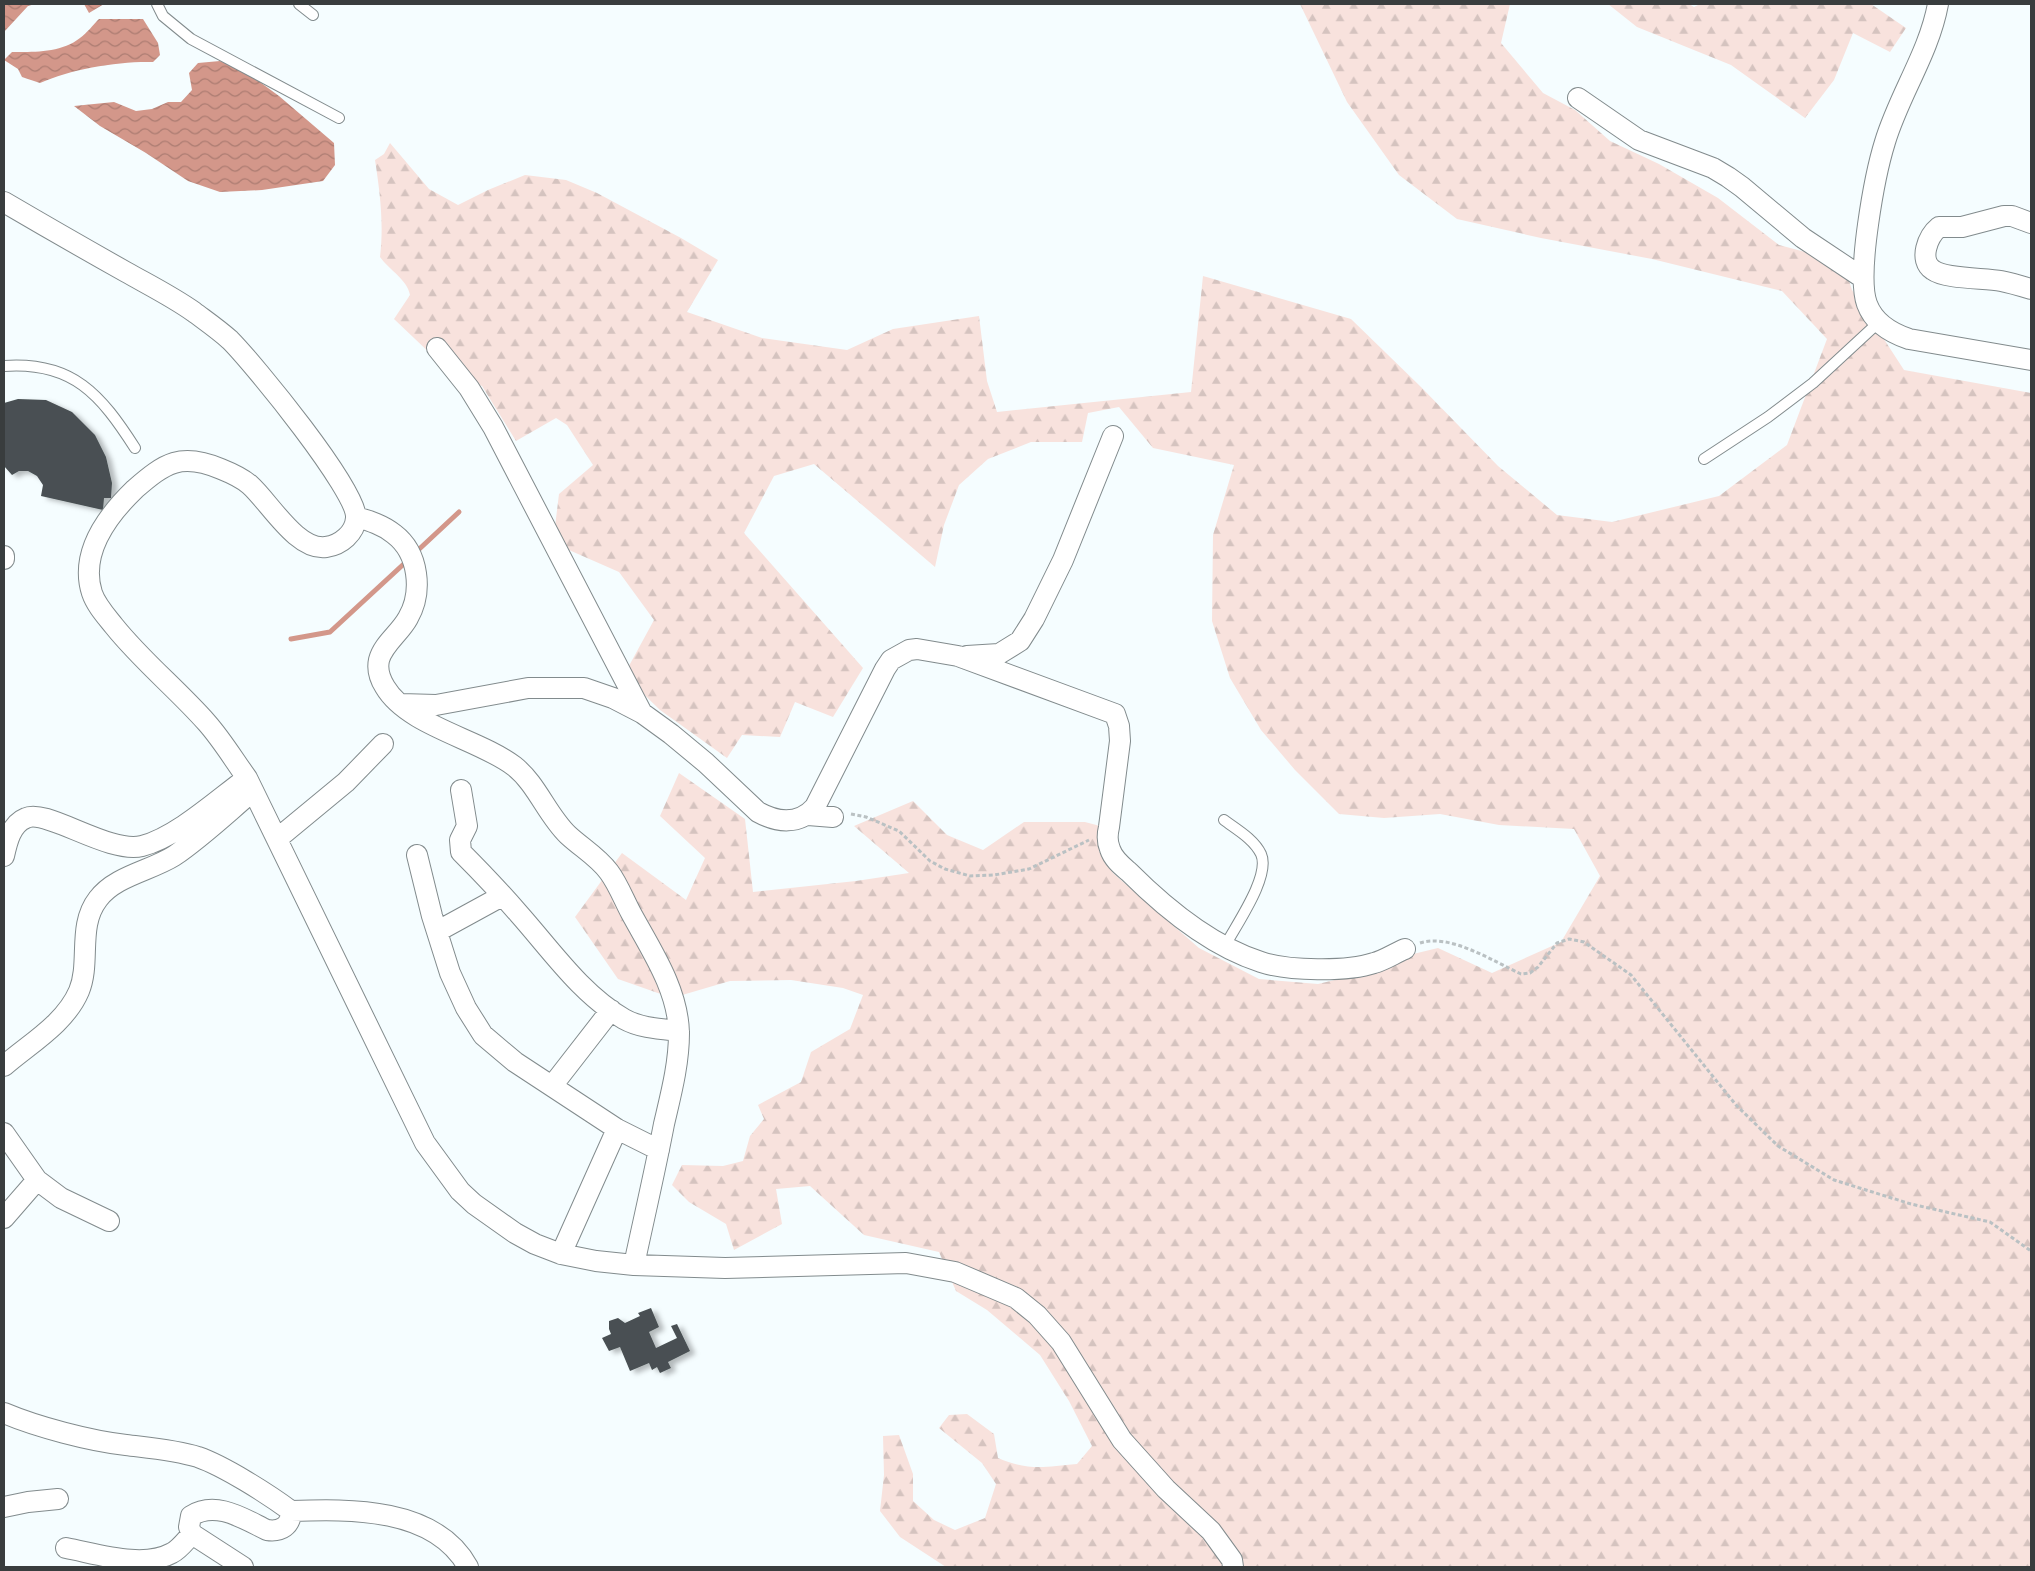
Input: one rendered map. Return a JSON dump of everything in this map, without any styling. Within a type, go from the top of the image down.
[{"type":"street","points":[[1938,4],[1929,38],[1896,112],[1877,172],[1863,278],[1867,304],[1879,322],[1893,333],[1909,339],[2031,360]]},
{"type":"street","points":[[1578,98],[1639,140],[1713,168],[1728,177],[1803,238],[1863,278]]},
{"type":"street","points":[[4,202],[192,310],[229,339],[264,378],[344,486],[352,502],[356,516],[350,534],[344,540],[326,547],[315,547],[303,541],[293,532],[261,496],[240,478],[219,468],[199,462],[178,462],[160,468],[134,490],[108,518],[97,538],[93,548],[90,571],[92,592],[96,601],[124,640],[208,724],[250,784],[425,1143],[460,1191],[474,1204],[515,1233],[535,1244],[561,1254],[596,1261],[634,1265],[725,1268],[906,1263],[955,1272],[1016,1298],[1037,1315],[1061,1342],[1122,1440],[1166,1490],[1211,1531],[1232,1560],[1233,1567]]},
{"type":"street","points":[[2031,223],[2012,216],[2004,216],[1962,227],[1939,227],[1930,238],[1926,256],[1927,264],[1934,271],[2002,281],[2031,289]]},
{"type":"street","points":[[437,348],[469,388],[493,427],[642,713]]},
{"type":"street","points":[[958,656],[999,654],[1020,641],[1034,619],[1063,560],[1113,436]]},
{"type":"street","points":[[356,516],[380,525],[396,535],[412,560],[416,601],[407,620],[384,650],[378,671],[390,694],[401,704],[435,726],[516,768],[524,776],[551,816],[568,835],[588,850],[610,872],[668,982],[678,1016],[678,1057],[634,1265]]},
{"type":"street","points":[[401,704],[429,706],[528,688],[584,688],[613,698],[642,713],[671,734],[758,812],[768,818],[792,821],[808,815],[815,807],[878,680],[891,660],[909,650],[917,649],[958,656],[1115,714],[1119,726],[1120,741],[1107,836],[1110,850],[1114,857],[1136,879],[1182,920],[1225,946],[1261,962],[1308,970],[1374,964],[1406,948]]},
{"type":"street","points":[[277,839],[346,782],[383,744]]},
{"type":"street","points":[[4,856],[15,826],[27,817],[40,817],[100,840],[121,845],[140,846],[162,839],[250,784]]},
{"type":"street","points":[[4,1066],[40,1039],[62,1015],[78,992],[83,974],[85,936],[89,916],[98,899],[110,887],[173,856],[193,842],[250,784]]},
{"type":"street","points":[[461,790],[467,826],[460,840],[462,852],[571,975],[625,1020],[650,1028],[679,1031]]},
{"type":"street","points":[[808,815],[833,816]]},
{"type":"street","points":[[417,855],[432,916],[450,973],[466,1008],[483,1036],[515,1062],[617,1129],[659,1150]]},
{"type":"street","points":[[438,931],[502,896]]},
{"type":"street","points":[[552,1086],[611,1010]]},
{"type":"street","points":[[561,1254],[617,1129]]},
{"type":"street","points":[[4,1133],[37,1180],[61,1198],[109,1221]]},
{"type":"street","points":[[5,1214],[37,1180]]},
{"type":"street","points":[[4,1413],[66,1432],[125,1445],[145,1446],[196,1457],[231,1474],[291,1511],[340,1510],[394,1517],[422,1526],[447,1542],[468,1567]]},
{"type":"street","points":[[4,1507],[58,1499]]},
{"type":"street","points":[[243,1567],[192,1534],[189,1522],[192,1516],[200,1511],[224,1511],[267,1530],[274,1531],[282,1530],[288,1524],[291,1511]]},
{"type":"street","points":[[66,1548],[136,1564],[159,1559],[174,1552],[192,1534]]},
{"type":"lane","points":[[157,4],[163,16],[191,39],[339,118]]},
{"type":"lane","points":[[300,4],[313,15]]},
{"type":"lane","points":[[1704,459],[1768,417],[1813,383],[1879,322]]},
{"type":"lane","points":[[4,366],[44,368],[63,373],[78,381],[95,394],[109,409],[135,448]]},
{"type":"lane","points":[[1224,820],[1252,841],[1261,855],[1262,871],[1254,893],[1225,946]]},
{"type":"path","points":[[833,816],[848,814],[866,817],[899,830],[930,861],[946,869],[970,876],[994,875],[1029,869],[1085,841],[1107,836]]},
{"type":"path","points":[[1406,948],[1430,940],[1454,943],[1521,974],[1530,973],[1538,967],[1557,943],[1569,939],[1584,942],[1630,976],[1736,1105],[1778,1146],[1834,1180],[1911,1204],[1990,1222],[2031,1251]]},
{"type":"green space","points":[[1300,4],[1510,4],[1501,43],[1543,93],[1575,110],[1610,141],[1659,164],[1718,198],[1779,245],[1843,262],[1852,290],[1904,370],[2031,393],[2031,1567],[946,1567],[900,1537],[880,1511],[884,1475],[883,1436],[899,1435],[913,1474],[913,1501],[934,1520],[955,1530],[985,1518],[996,1484],[982,1463],[939,1428],[949,1415],[967,1414],[994,1434],[998,1458],[1019,1465],[1037,1467],[1077,1464],[1092,1446],[1069,1401],[1040,1355],[987,1310],[956,1291],[939,1252],[864,1235],[810,1186],[776,1189],[782,1224],[734,1250],[726,1224],[689,1202],[672,1185],[682,1165],[723,1166],[743,1161],[750,1136],[764,1119],[758,1105],[801,1082],[811,1052],[850,1029],[863,995],[843,988],[791,980],[730,981],[672,998],[618,979],[575,917],[622,853],[686,900],[705,858],[660,816],[679,773],[745,819],[753,892],[856,881],[909,873],[854,826],[913,801],[947,835],[983,850],[1024,822],[1085,822],[1100,826],[1099,851],[1113,873],[1199,948],[1259,979],[1318,984],[1384,968],[1409,955],[1438,948],[1492,973],[1561,942],[1600,876],[1574,829],[1499,825],[1440,814],[1384,818],[1339,814],[1295,770],[1261,730],[1230,678],[1212,621],[1213,535],[1234,465],[1153,448],[1119,407],[1088,413],[1082,442],[1031,442],[988,459],[959,485],[944,525],[935,567],[814,464],[774,476],[744,533],[863,668],[833,717],[795,702],[780,737],[742,735],[727,758],[660,710],[624,675],[654,620],[619,572],[553,543],[559,494],[593,465],[567,425],[556,418],[516,441],[482,386],[454,376],[394,319],[410,295],[402,280],[380,257],[381,208],[375,160],[384,154],[390,143],[429,189],[458,205],[525,175],[566,180],[597,193],[718,260],[687,312],[762,338],[847,350],[893,329],[979,316],[987,381],[997,412],[1191,392],[1203,276],[1351,319],[1498,466],[1557,515],[1612,522],[1719,496],[1787,445],[1827,339],[1782,291],[1652,259],[1541,238],[1457,219],[1399,175],[1347,102]]},
{"type":"green space","points":[[1608,4],[1689,4],[1694,7],[1700,4],[1871,4],[1906,28],[1890,52],[1853,33],[1834,80],[1805,118],[1731,65],[1637,27]]},
{"type":"water","points":[[4,4],[35,4],[28,6],[4,32]]},
{"type":"water","points":[[84,4],[104,4],[89,13]]},
{"type":"water","points":[[99,19],[143,19],[158,43],[160,55],[153,62],[95,67],[40,83],[22,77],[18,69],[4,60],[12,52],[47,51],[64,47],[83,36]]},
{"type":"water","points":[[220,61],[246,72],[279,96],[334,143],[335,165],[323,181],[262,190],[220,192],[188,181],[100,126],[74,106],[114,102],[136,111],[152,109],[168,102],[181,102],[192,90],[189,73],[198,63]]},
{"type":"building","points":[[18,399],[46,400],[72,412],[95,435],[106,457],[112,483],[111,498],[104,498],[103,510],[41,496],[43,485],[37,476],[28,471],[19,471],[12,475],[4,466],[4,403]]},
{"type":"building","points":[[651,1308],[659,1327],[649,1332],[656,1348],[677,1338],[671,1326],[677,1324],[690,1351],[668,1362],[671,1368],[660,1373],[657,1367],[652,1370],[649,1363],[630,1371],[620,1347],[609,1351],[602,1338],[611,1334],[609,1321],[618,1318],[625,1323],[640,1316],[638,1313]]},
{"type":"waterway","points":[[415,553],[459,512]]},
{"type":"waterway","points":[[291,639],[330,632],[407,561]]}]
